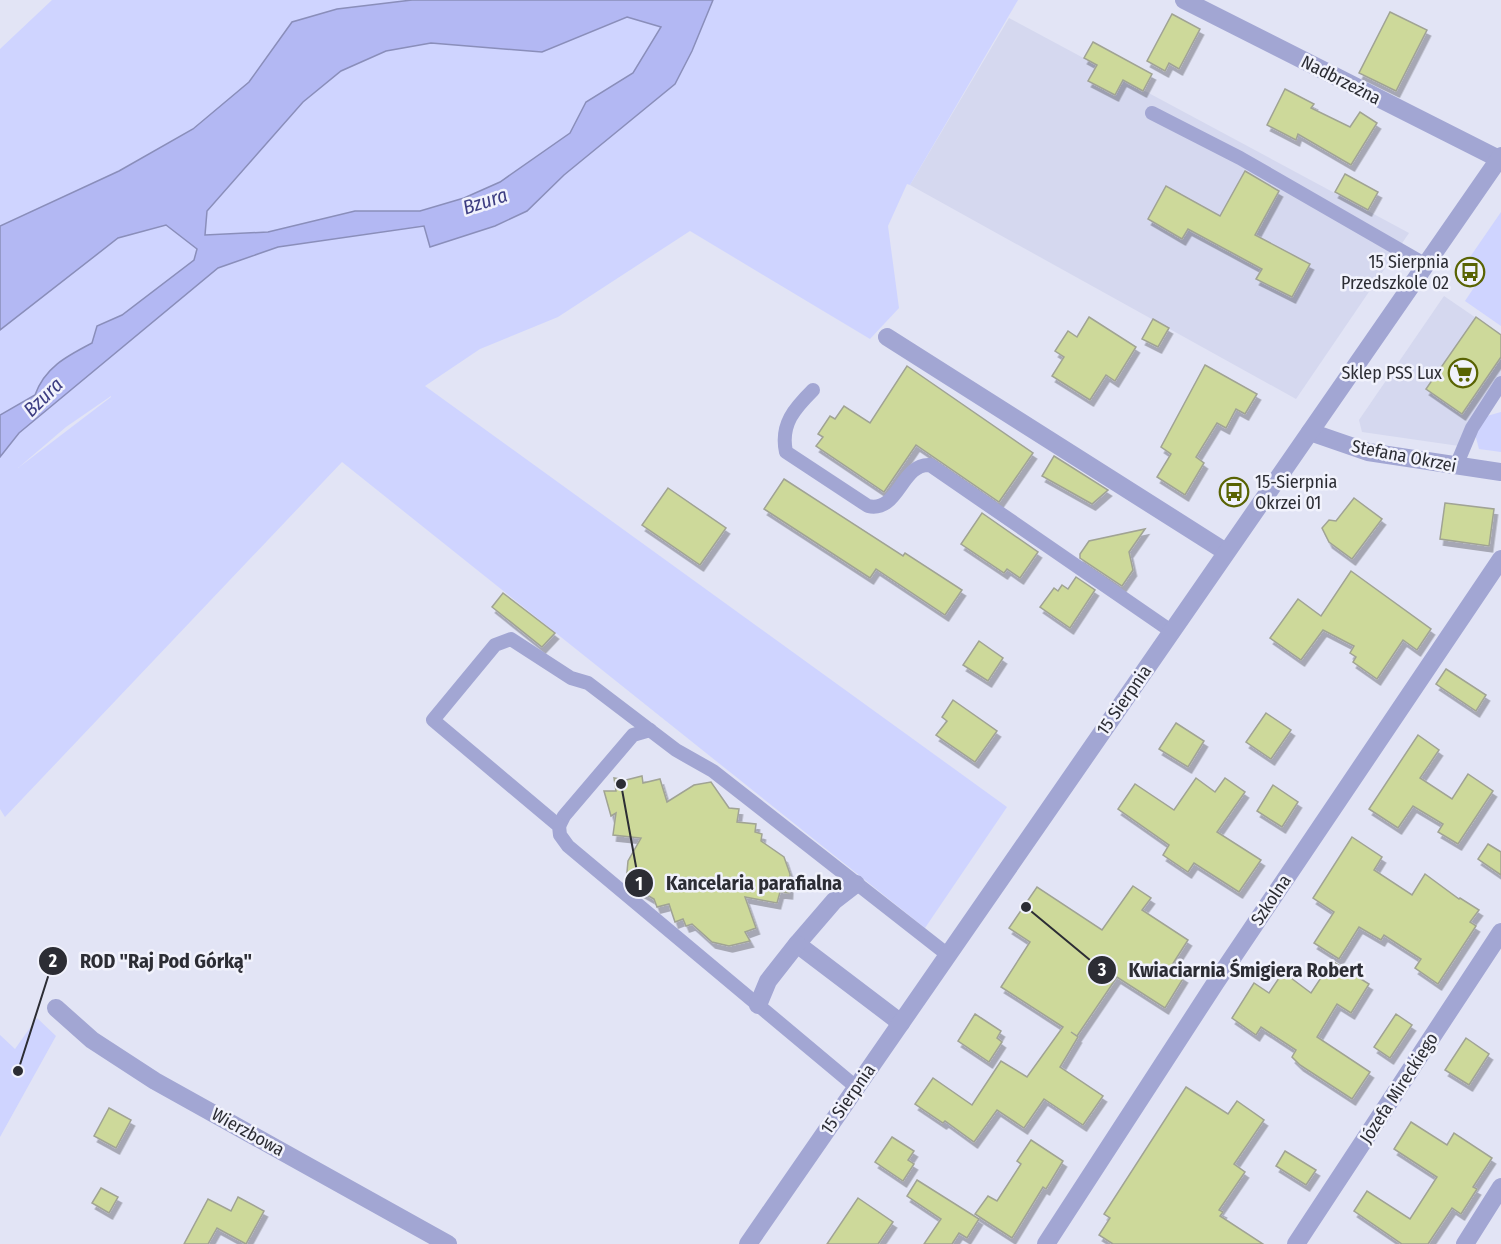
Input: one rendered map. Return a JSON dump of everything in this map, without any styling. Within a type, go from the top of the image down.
[{"type":"street","name":"Nadbrzeżna","points":[[1184,0],[1500,157]]},
{"type":"street","name":"15 Sierpnia","points":[[748,1244],[1500,157]]},
{"type":"street","points":[[887,337],[1226,552]]},
{"type":"street","name":"Stefana Okrzei","points":[[1310,432],[1368,452],[1501,472]]},
{"type":"street","name":"Szkolna","points":[[1046,1244],[1216,982],[1501,559]]},
{"type":"street","points":[[758,1005],[768,981],[797,944],[834,901],[856,884]]},
{"type":"street","name":"Józefa Mireckiego","points":[[1296,1244],[1501,932]]},
{"type":"street","points":[[797,944],[901,1023]]},
{"type":"street","name":"Wierzbowa","points":[[56,1008],[92,1040],[147,1076],[448,1244]]},
{"type":"street","points":[[1465,1244],[1501,1187]]},
{"type":"lane","points":[[1152,114],[1240,158],[1426,265]]},
{"type":"lane","points":[[1456,466],[1472,428],[1501,383]]},
{"type":"lane","points":[[813,390],[795,408],[788,421],[783,438],[786,452],[868,506],[876,508],[885,505],[921,464],[930,465],[1172,632]]},
{"type":"lane","points":[[856,1087],[568,846],[561,835],[559,826],[433,720],[495,645],[511,639],[571,678],[588,683],[676,750],[713,771],[948,955]]},
{"type":"lane","points":[[559,826],[564,816],[633,735],[650,730]]},
{"type":"shaded area","points":[[52,0],[412,0],[292,22],[249,82],[193,129],[119,171],[0,226],[0,49]]},
{"type":"shaded area","points":[[713,0],[1018,0],[910,185],[907,184],[888,226],[899,308],[870,339],[690,231],[558,317],[480,349],[425,386],[1007,807],[925,928],[342,462],[5,817],[0,809],[0,457],[19,433],[218,268],[278,247],[424,226],[430,246],[495,226],[527,211],[564,175],[675,84]],"holes":[[[111,397],[18,468],[66,427]]]},
{"type":"shaded area","points":[[627,17],[661,27],[633,73],[586,102],[570,133],[500,182],[464,198],[420,211],[355,211],[268,232],[205,235],[207,211],[303,102],[341,71],[386,51],[431,43],[542,52]]},
{"type":"shaded area","points":[[1009,18],[1409,233],[1296,399],[910,185]]},
{"type":"shaded area","points":[[1501,212],[1501,326],[1465,301],[1485,271],[1468,260]]},
{"type":"shaded area","points":[[166,225],[197,249],[194,260],[122,315],[97,326],[92,343],[66,357],[51,369],[39,385],[35,395],[0,415],[0,330],[118,238]]},
{"type":"shaded area","points":[[1444,296],[1501,335],[1501,394],[1466,447],[1362,432],[1359,420]]},
{"type":"shaded area","points":[[1501,412],[1501,452],[1479,449],[1475,434],[1487,416]]},
{"type":"shaded area","points":[[37,1018],[56,1036],[0,1137],[0,1035],[15,1049]]},
{"type":"water","name":"Bzura","points":[[412,0],[713,0],[692,51],[675,84],[564,175],[527,211],[495,226],[430,247],[424,226],[278,247],[218,268],[19,433],[0,457],[0,415],[35,395],[39,385],[58,363],[92,343],[97,326],[122,315],[194,260],[197,249],[166,225],[118,238],[0,330],[0,226],[119,171],[193,129],[249,82],[292,22],[337,9]],"holes":[[[627,17],[661,27],[633,73],[586,102],[570,133],[500,182],[464,198],[420,211],[355,211],[268,232],[205,235],[207,211],[303,102],[341,71],[386,51],[431,43],[542,52]]]},
{"type":"building","points":[[1390,12],[1427,30],[1396,91],[1359,73]]},
{"type":"building","points":[[1172,14],[1200,29],[1179,69],[1169,63],[1165,71],[1147,61]]},
{"type":"building","points":[[1093,42],[1152,74],[1143,91],[1123,80],[1115,95],[1088,81],[1097,65],[1084,58]]},
{"type":"building","points":[[1285,89],[1314,104],[1311,108],[1350,127],[1360,112],[1377,123],[1351,165],[1298,134],[1296,140],[1267,125]]},
{"type":"building","points":[[1245,171],[1279,191],[1255,235],[1310,264],[1292,297],[1256,279],[1262,269],[1188,229],[1182,239],[1148,219],[1166,186],[1220,216]]},
{"type":"building","points":[[1345,174],[1378,192],[1368,210],[1335,192]]},
{"type":"building","points":[[1089,317],[1136,347],[1115,381],[1106,375],[1090,400],[1052,376],[1064,357],[1055,351],[1068,331],[1077,337]]},
{"type":"building","name":"Sklep PSS Lux","points":[[1476,317],[1501,335],[1501,357],[1462,414],[1426,389]]},
{"type":"building","points":[[1153,319],[1169,328],[1158,347],[1142,339]]},
{"type":"building","points":[[1205,365],[1257,394],[1245,414],[1236,409],[1226,428],[1217,423],[1196,457],[1204,463],[1185,495],[1157,477],[1171,454],[1161,447]]},
{"type":"building","points":[[907,366],[1033,453],[999,502],[916,445],[884,492],[816,446],[823,437],[818,434],[830,416],[835,419],[844,406],[870,423]]},
{"type":"building","points":[[1054,456],[1108,490],[1092,504],[1042,476]]},
{"type":"building","points":[[784,479],[903,556],[905,553],[962,590],[945,615],[876,569],[870,578],[764,509]]},
{"type":"building","points":[[668,488],[726,528],[700,565],[642,525]]},
{"type":"building","points":[[1354,498],[1382,519],[1352,559],[1329,542],[1322,528],[1329,520],[1336,521]]},
{"type":"building","points":[[1445,503],[1494,509],[1489,546],[1440,539]]},
{"type":"building","points":[[982,513],[1038,552],[1020,578],[1007,569],[1004,573],[961,544]]},
{"type":"building","points":[[1145,529],[1129,552],[1133,570],[1122,586],[1080,558],[1080,554],[1089,541]]},
{"type":"building","points":[[1351,571],[1431,629],[1417,650],[1403,640],[1377,679],[1353,662],[1356,657],[1350,653],[1354,646],[1323,630],[1301,660],[1270,638],[1298,599],[1321,616]]},
{"type":"building","points":[[1076,577],[1095,590],[1070,628],[1040,607],[1054,588],[1058,591],[1062,585],[1068,589]]},
{"type":"building","points":[[503,593],[555,633],[542,647],[492,607]]},
{"type":"building","points":[[979,641],[1003,658],[988,681],[963,665]]},
{"type":"building","points":[[1446,669],[1486,695],[1476,711],[1436,684]]},
{"type":"building","points":[[953,700],[997,731],[975,762],[936,735],[947,721],[942,717]]},
{"type":"building","points":[[1266,713],[1291,730],[1271,759],[1246,742]]},
{"type":"building","points":[[1176,723],[1204,741],[1188,767],[1159,749]]},
{"type":"building","points":[[1418,735],[1439,750],[1420,778],[1452,799],[1468,774],[1493,791],[1458,844],[1438,832],[1443,824],[1413,806],[1398,828],[1369,809]]},
{"type":"building","points":[[642,776],[643,783],[660,779],[667,802],[694,785],[711,782],[729,808],[739,809],[737,822],[756,824],[755,832],[762,834],[761,841],[784,857],[790,874],[789,893],[780,892],[777,903],[745,897],[756,928],[745,932],[750,941],[729,946],[712,942],[692,924],[686,926],[683,919],[675,922],[669,904],[657,907],[654,899],[626,883],[628,861],[641,838],[613,835],[616,813],[611,816],[604,791],[616,791],[614,778],[626,780]]},
{"type":"building","points":[[1196,778],[1215,792],[1225,778],[1245,792],[1217,832],[1261,860],[1239,892],[1194,863],[1188,872],[1163,855],[1169,845],[1118,809],[1135,784],[1174,810]]},
{"type":"building","points":[[1273,785],[1298,802],[1282,827],[1257,811]]},
{"type":"building","points":[[1352,837],[1382,857],[1374,870],[1412,895],[1425,874],[1459,899],[1479,910],[1470,922],[1476,926],[1438,984],[1415,968],[1421,959],[1384,935],[1381,940],[1359,927],[1339,959],[1314,943],[1334,912],[1313,898]]},
{"type":"building","points":[[1488,844],[1501,852],[1501,875],[1478,859]]},
{"type":"building","points":[[1133,886],[1151,898],[1142,910],[1188,940],[1170,968],[1184,977],[1165,1008],[1117,977],[1077,1036],[1071,1032],[1078,1037],[1060,1067],[1103,1096],[1083,1125],[1044,1099],[1024,1128],[997,1110],[974,1142],[945,1121],[943,1123],[915,1104],[933,1078],[972,1105],[1001,1061],[1027,1077],[1063,1027],[1001,987],[1030,942],[1009,928],[1037,887],[1102,930]]},
{"type":"building","points":[[1332,961],[1369,984],[1351,1013],[1337,1004],[1317,1037],[1370,1072],[1352,1099],[1300,1065],[1292,1057],[1296,1050],[1261,1027],[1256,1035],[1232,1018],[1254,983],[1269,993],[1283,972],[1311,993]]},
{"type":"building","points":[[975,1014],[1001,1031],[997,1038],[1002,1042],[989,1062],[958,1041]]},
{"type":"building","points":[[1396,1014],[1412,1025],[1390,1058],[1374,1047]]},
{"type":"building","points":[[1466,1038],[1489,1054],[1469,1085],[1445,1070]]},
{"type":"building","points":[[1186,1087],[1228,1114],[1237,1101],[1264,1120],[1234,1164],[1245,1172],[1219,1210],[1223,1212],[1220,1216],[1263,1244],[1113,1244],[1099,1235],[1110,1218],[1104,1214]]},
{"type":"building","points":[[109,1108],[131,1120],[116,1148],[94,1136]]},
{"type":"building","points":[[1411,1122],[1447,1145],[1454,1133],[1492,1158],[1473,1187],[1477,1189],[1461,1214],[1452,1208],[1428,1244],[1402,1244],[1354,1211],[1367,1191],[1410,1219],[1437,1177],[1394,1149]]},
{"type":"building","points":[[892,1137],[914,1151],[908,1160],[914,1164],[903,1181],[875,1162]]},
{"type":"building","points":[[1031,1140],[1063,1161],[1046,1189],[1043,1187],[1012,1238],[975,1214],[988,1196],[997,1201],[1021,1164],[1017,1161]]},
{"type":"building","points":[[1285,1151],[1316,1170],[1306,1185],[1276,1166]]},
{"type":"building","points":[[917,1180],[979,1219],[967,1238],[959,1233],[952,1244],[924,1244],[941,1219],[907,1196]]},
{"type":"building","points":[[101,1188],[118,1197],[109,1213],[92,1203]]},
{"type":"building","points":[[238,1197],[264,1211],[246,1244],[217,1228],[208,1244],[184,1244],[208,1199],[231,1211]]},
{"type":"building","points":[[858,1198],[893,1222],[878,1244],[827,1244]]},
{"type":"place","name":"15 Sierpnia Przedszkole 02","points":[[1470,272]]},
{"type":"place","name":"Sklep PSS Lux","points":[[1463,373]]},
{"type":"place","name":"15-Sierpnia Okrzei 01","points":[[1234,492]]},
{"type":"place","name":"Kancelaria parafialna","points":[[621,784]]},
{"type":"place","name":"Kwiaciarnia Śmigiera Robert","points":[[1026,907]]},
{"type":"place","name":"ROD \"Raj Pod Górką\"","points":[[18,1071]]}]
